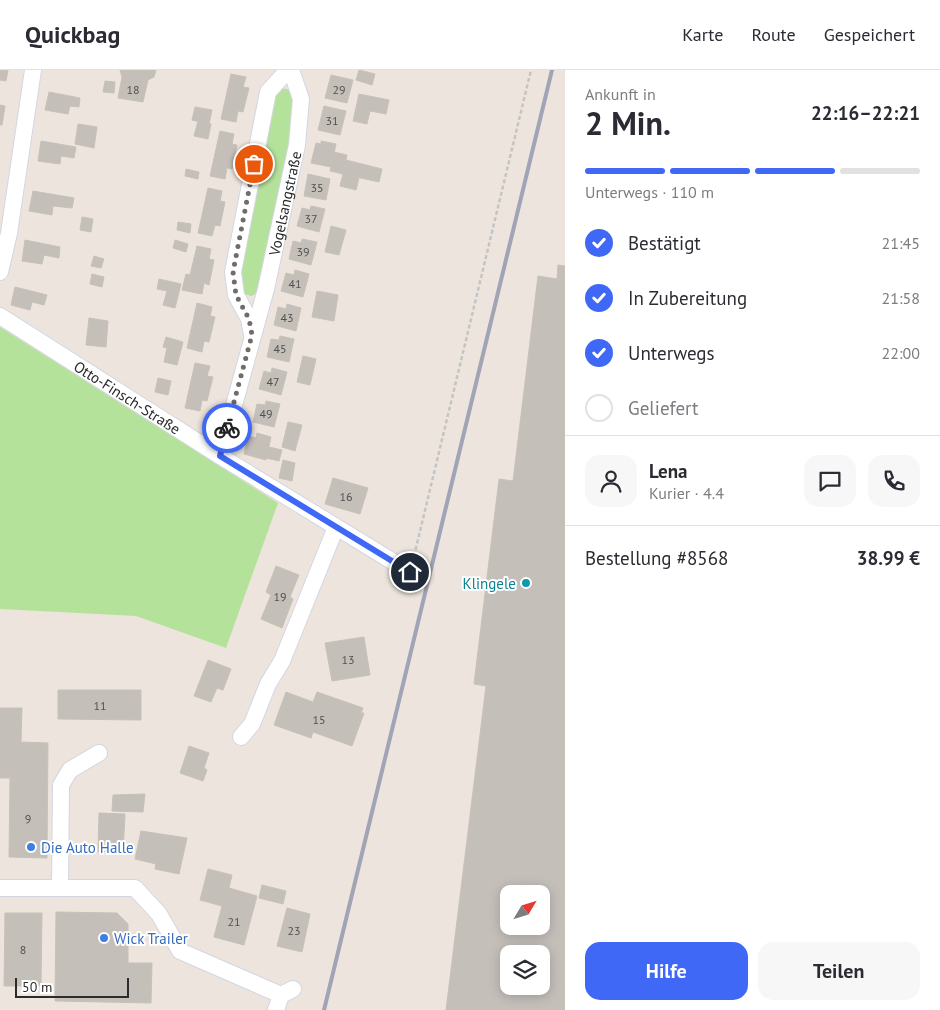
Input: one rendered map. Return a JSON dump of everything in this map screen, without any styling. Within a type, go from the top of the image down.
[{"type":"street","points":[[0,272],[9,233],[33,70]]},
{"type":"street","name":"Vogelsangstraße","points":[[220,456],[266,289],[297,145],[301,99],[290,70],[268,92],[233,272],[236,295],[249,319],[252,335]]},
{"type":"street","name":"Otto-Finsch-Straße","points":[[0,316],[220,456],[410,572]]},
{"type":"street","points":[[241,737],[252,724],[268,684],[282,662],[336,527]]},
{"type":"street","points":[[60,888],[61,785],[70,770],[99,753]]},
{"type":"street","points":[[0,888],[135,888],[159,914],[180,951],[283,998]]},
{"type":"path","points":[[410,572],[531,70]]},
{"type":"green space","points":[[279,88],[287,89],[292,93],[294,101],[288,159],[259,291],[252,296],[243,294],[239,264],[273,94]]},
{"type":"green space","points":[[0,327],[278,503],[226,648],[136,616],[0,609]]},
{"type":"building","points":[[0,70],[8,70],[6,81],[0,80]]},
{"type":"building","points":[[120,70],[156,70],[154,77],[148,80],[143,102],[118,98],[122,77]]},
{"type":"building","points":[[359,70],[375,74],[372,85],[356,80]]},
{"type":"building","points":[[231,74],[246,77],[243,87],[249,88],[243,112],[238,111],[236,122],[221,119]]},
{"type":"building","points":[[331,75],[353,80],[347,103],[325,98]]},
{"type":"building","points":[[105,81],[115,82],[114,93],[103,92]]},
{"type":"building","points":[[49,92],[80,98],[79,107],[70,106],[68,114],[45,110]]},
{"type":"building","points":[[359,94],[389,100],[386,114],[370,111],[367,124],[353,121]]},
{"type":"building","points":[[0,105],[5,106],[2,125],[0,125]]},
{"type":"building","points":[[324,106],[346,111],[340,135],[318,130]]},
{"type":"building","points":[[195,107],[212,110],[209,124],[192,120]]},
{"type":"building","points":[[198,121],[211,124],[208,139],[194,136]]},
{"type":"building","points":[[78,124],[97,127],[94,148],[75,144]]},
{"type":"building","points":[[220,131],[234,134],[232,144],[237,145],[232,169],[227,168],[225,179],[210,176]]},
{"type":"building","points":[[41,141],[76,147],[74,158],[61,156],[60,164],[38,161]]},
{"type":"building","points":[[321,141],[336,144],[331,167],[311,163],[316,143],[321,144]]},
{"type":"building","points":[[334,152],[347,155],[343,174],[330,171]]},
{"type":"building","points":[[346,160],[382,169],[379,182],[343,174]]},
{"type":"building","points":[[186,169],[199,172],[198,179],[185,176]]},
{"type":"building","points":[[308,174],[330,179],[326,200],[304,196]]},
{"type":"building","points":[[343,174],[359,178],[356,190],[340,186]]},
{"type":"building","points":[[208,188],[222,191],[220,201],[225,202],[220,226],[215,225],[212,236],[198,233]]},
{"type":"building","points":[[33,191],[74,198],[72,208],[53,206],[52,215],[29,211]]},
{"type":"building","points":[[311,206],[325,209],[319,232],[297,226],[302,208],[310,210]]},
{"type":"building","points":[[82,217],[93,219],[91,232],[80,230]]},
{"type":"building","points":[[178,222],[191,224],[190,233],[177,230]]},
{"type":"building","points":[[331,226],[346,230],[339,255],[325,252]]},
{"type":"building","points":[[302,239],[317,242],[311,265],[289,259],[293,241],[301,243]]},
{"type":"building","points":[[25,240],[60,247],[59,258],[44,255],[42,264],[22,261]]},
{"type":"building","points":[[175,240],[188,244],[186,252],[173,248]]},
{"type":"building","points":[[197,246],[211,249],[209,259],[214,260],[209,285],[204,283],[202,294],[182,290],[186,274],[190,275]]},
{"type":"building","points":[[94,256],[104,259],[101,268],[91,266]]},
{"type":"building","name":"Klingele","points":[[558,265],[565,266],[565,1010],[446,1010],[486,686],[474,684],[499,479],[513,481],[538,276],[557,279]]},
{"type":"building","points":[[295,270],[309,274],[303,297],[281,291],[286,273],[294,275]]},
{"type":"building","points":[[92,274],[104,277],[102,287],[90,284]]},
{"type":"building","points":[[159,279],[181,284],[175,308],[163,305],[167,291],[157,289]]},
{"type":"building","points":[[15,287],[47,295],[44,305],[32,302],[30,310],[11,305]]},
{"type":"building","points":[[317,291],[338,295],[334,321],[312,317]]},
{"type":"building","points":[[197,303],[212,307],[210,316],[215,317],[209,342],[204,341],[202,352],[187,348]]},
{"type":"building","points":[[287,304],[301,308],[296,331],[274,325],[278,307],[286,309]]},
{"type":"building","points":[[89,318],[108,321],[106,347],[86,345]]},
{"type":"building","points":[[280,336],[294,339],[289,362],[267,357],[271,339],[279,340]]},
{"type":"building","points":[[166,337],[183,342],[177,365],[164,362],[167,348],[163,347]]},
{"type":"building","points":[[303,356],[316,359],[310,385],[297,382]]},
{"type":"building","points":[[195,363],[210,366],[207,376],[213,377],[207,401],[202,400],[200,411],[185,408]]},
{"type":"building","points":[[272,368],[287,372],[281,395],[259,389],[264,371],[271,373]]},
{"type":"building","points":[[158,378],[171,381],[168,395],[155,392]]},
{"type":"building","points":[[266,401],[280,404],[274,427],[253,422],[257,404],[265,405]]},
{"type":"building","points":[[288,422],[302,425],[295,451],[282,447]]},
{"type":"building","points":[[257,433],[271,437],[266,460],[244,454],[248,436],[256,438]]},
{"type":"building","points":[[269,447],[282,450],[279,461],[266,458]]},
{"type":"building","points":[[283,460],[295,463],[292,481],[279,478]]},
{"type":"building","points":[[333,478],[368,488],[360,514],[325,504]]},
{"type":"building","points":[[276,566],[299,575],[290,597],[293,599],[282,628],[261,619],[271,595],[266,592]]},
{"type":"building","points":[[364,637],[370,675],[332,681],[325,643]]},
{"type":"building","points":[[208,660],[231,669],[223,690],[217,688],[211,702],[194,696]]},
{"type":"building","points":[[58,690],[141,690],[141,720],[58,719]]},
{"type":"building","points":[[286,692],[313,702],[317,692],[363,708],[361,713],[364,713],[352,746],[313,732],[311,738],[274,725]]},
{"type":"building","points":[[0,708],[22,708],[21,742],[48,743],[47,858],[9,857],[10,778],[0,778]]},
{"type":"building","points":[[189,746],[209,753],[204,768],[207,770],[203,781],[180,773]]},
{"type":"building","points":[[145,794],[143,812],[112,811],[113,795]]},
{"type":"building","points":[[99,813],[125,814],[123,853],[98,852]]},
{"type":"building","points":[[141,831],[187,838],[179,874],[155,869],[156,864],[135,859]]},
{"type":"building","points":[[208,869],[232,875],[229,888],[257,896],[244,945],[214,937],[222,906],[200,900]]},
{"type":"building","points":[[262,885],[286,891],[283,904],[259,898]]},
{"type":"building","points":[[287,908],[310,914],[302,952],[277,946]]},
{"type":"building","points":[[56,912],[117,913],[128,924],[128,963],[152,963],[151,1003],[55,1001]]},
{"type":"building","points":[[5,913],[42,913],[41,986],[4,986]]},
{"type":"railway","points":[[324,1010],[552,70]]},
{"type":"way so far","points":[[227,428],[252,335],[249,319],[236,295],[233,272],[254,164]]},
{"type":"place","name":"Klingele","points":[[526,583]]},
{"type":"place","name":"Die Auto Halle","points":[[31,847]]},
{"type":"place","name":"Wick Trailer","points":[[104,938]]},
{"type":"route","points":[[227,428],[220,456],[410,572]]}]
